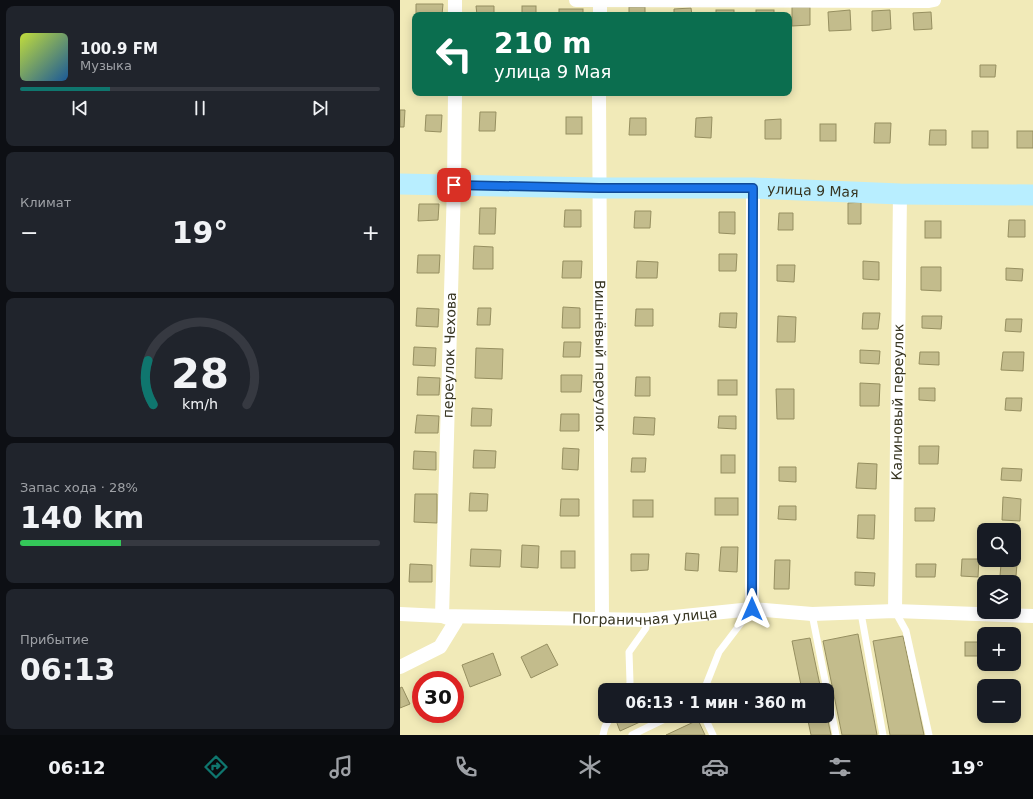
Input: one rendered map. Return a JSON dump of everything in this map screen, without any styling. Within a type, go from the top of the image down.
[{"type":"main road","name":"улица 9 Мая","points":[[400,184],[599,188],[753,188],[900,194],[1033,195]]},
{"type":"street","points":[[455,0],[455,12]]},
{"type":"street","points":[[576,0],[934,0]]},
{"type":"street","points":[[600,0],[600,12]]},
{"type":"street","name":"переулок Чехова","points":[[442,616],[454,185],[455,96]]},
{"type":"street","name":"Вишнёвый переулок","points":[[599,96],[602,618]]},
{"type":"street","points":[[752,609],[753,188]]},
{"type":"street","name":"Калиновый переулок","points":[[895,611],[900,194]]},
{"type":"street","name":"Пограничная улица","points":[[400,614],[645,620],[752,609],[812,614],[895,611],[1033,616]]},
{"type":"street","points":[[400,667],[440,647],[456,621],[442,616]]},
{"type":"lane","points":[[707,683],[719,652],[752,609]]},
{"type":"lane","points":[[895,611],[906,631],[929,735]]},
{"type":"lane","points":[[861,613],[883,735]]},
{"type":"lane","points":[[812,614],[826,683]]},
{"type":"lane","points":[[630,683],[629,652],[646,628],[645,620]]},
{"type":"lane","points":[[603,735],[607,723]]},
{"type":"lane","points":[[632,735],[657,723]]},
{"type":"lane","points":[[707,723],[713,735]]},
{"type":"lane","points":[[834,723],[836,735]]},
{"type":"building","points":[[416,4],[443,4],[442,12],[416,12]]},
{"type":"building","points":[[476,6],[494,6],[494,12],[477,12]]},
{"type":"building","points":[[522,6],[536,6],[536,12],[522,12]]},
{"type":"building","points":[[629,7],[645,7],[645,12],[629,12]]},
{"type":"building","points":[[792,7],[810,7],[810,25],[792,26]]},
{"type":"building","points":[[691,8],[692,12],[674,12],[674,9]]},
{"type":"building","points":[[559,9],[583,9],[583,12],[559,12]]},
{"type":"building","points":[[716,10],[734,10],[734,12],[716,12]]},
{"type":"building","points":[[756,10],[774,10],[774,12],[756,12]]},
{"type":"building","points":[[850,10],[851,30],[829,31],[828,12]]},
{"type":"building","points":[[890,10],[891,29],[872,31],[872,11]]},
{"type":"building","points":[[931,12],[932,29],[914,30],[913,13]]},
{"type":"building","points":[[980,65],[996,65],[995,77],[980,77]]},
{"type":"building","points":[[400,110],[405,110],[404,127],[400,127]]},
{"type":"building","points":[[480,112],[496,112],[495,131],[479,131]]},
{"type":"building","points":[[426,115],[442,115],[441,132],[425,131]]},
{"type":"building","points":[[566,117],[582,117],[582,134],[566,134]]},
{"type":"building","points":[[712,117],[711,138],[695,137],[696,118]]},
{"type":"building","points":[[630,118],[646,118],[646,135],[629,135]]},
{"type":"building","points":[[781,119],[781,139],[765,139],[765,120]]},
{"type":"building","points":[[875,123],[891,123],[890,143],[874,143]]},
{"type":"building","points":[[820,124],[836,124],[836,141],[820,141]]},
{"type":"building","points":[[930,130],[946,130],[946,145],[929,145]]},
{"type":"building","points":[[972,131],[988,131],[988,148],[972,148]]},
{"type":"building","points":[[1017,131],[1033,131],[1033,148],[1017,148]]},
{"type":"building","points":[[861,202],[861,224],[848,224],[848,203]]},
{"type":"building","points":[[419,204],[439,204],[438,220],[418,221]]},
{"type":"building","points":[[480,208],[496,208],[495,234],[479,234]]},
{"type":"building","points":[[565,210],[581,210],[581,227],[564,227]]},
{"type":"building","points":[[635,211],[651,211],[650,228],[634,228]]},
{"type":"building","points":[[719,212],[735,212],[735,234],[719,233]]},
{"type":"building","points":[[779,213],[793,213],[793,230],[778,230]]},
{"type":"building","points":[[1009,220],[1025,220],[1025,237],[1008,237]]},
{"type":"building","points":[[925,221],[941,221],[941,238],[925,238]]},
{"type":"building","points":[[474,246],[493,247],[493,269],[473,269]]},
{"type":"building","points":[[719,254],[737,254],[736,271],[719,271]]},
{"type":"building","points":[[418,255],[440,255],[439,273],[417,273]]},
{"type":"building","points":[[563,261],[582,261],[581,278],[562,278]]},
{"type":"building","points":[[637,261],[658,262],[657,278],[636,278]]},
{"type":"building","points":[[863,261],[879,262],[879,280],[863,279]]},
{"type":"building","points":[[777,265],[795,265],[794,282],[777,281]]},
{"type":"building","points":[[921,267],[941,267],[941,291],[921,290]]},
{"type":"building","points":[[1006,268],[1023,269],[1022,281],[1006,280]]},
{"type":"building","points":[[563,307],[580,308],[580,328],[562,328]]},
{"type":"building","points":[[417,308],[439,309],[438,327],[416,326]]},
{"type":"building","points":[[478,308],[491,308],[490,325],[477,325]]},
{"type":"building","points":[[636,309],[653,309],[653,326],[635,326]]},
{"type":"building","points":[[720,313],[737,313],[736,328],[719,327]]},
{"type":"building","points":[[863,313],[880,313],[878,329],[862,329]]},
{"type":"building","points":[[778,316],[796,317],[795,342],[777,342]]},
{"type":"building","points":[[922,316],[942,316],[941,329],[922,328]]},
{"type":"building","points":[[1006,319],[1022,319],[1021,332],[1005,331]]},
{"type":"building","points":[[564,342],[581,342],[580,357],[563,357]]},
{"type":"building","points":[[414,347],[436,348],[435,366],[413,365]]},
{"type":"building","points":[[476,348],[503,349],[502,379],[475,378]]},
{"type":"building","points":[[860,350],[880,351],[879,364],[860,363]]},
{"type":"building","points":[[920,352],[939,352],[939,365],[919,364]]},
{"type":"building","points":[[1003,352],[1024,352],[1023,371],[1001,370]]},
{"type":"building","points":[[561,375],[582,375],[581,392],[561,392]]},
{"type":"building","points":[[418,377],[440,378],[439,395],[417,395]]},
{"type":"building","points":[[636,377],[650,377],[650,396],[635,396]]},
{"type":"building","points":[[718,380],[737,380],[737,395],[718,395]]},
{"type":"building","points":[[860,383],[880,384],[879,406],[860,406]]},
{"type":"building","points":[[919,388],[935,388],[935,401],[919,400]]},
{"type":"building","points":[[776,389],[794,389],[794,419],[777,419]]},
{"type":"building","points":[[1006,398],[1022,398],[1021,411],[1005,410]]},
{"type":"building","points":[[472,408],[492,409],[491,426],[471,426]]},
{"type":"building","points":[[561,414],[579,414],[579,431],[560,431]]},
{"type":"building","points":[[417,415],[439,416],[438,433],[415,433]]},
{"type":"building","points":[[719,416],[736,416],[736,429],[718,428]]},
{"type":"building","points":[[634,417],[655,418],[654,435],[633,434]]},
{"type":"building","points":[[919,446],[939,446],[938,464],[919,464]]},
{"type":"building","points":[[563,448],[579,449],[578,470],[562,469]]},
{"type":"building","points":[[474,450],[496,451],[495,468],[473,468]]},
{"type":"building","points":[[414,451],[436,452],[436,470],[413,469]]},
{"type":"building","points":[[721,455],[735,455],[735,473],[721,473]]},
{"type":"building","points":[[632,458],[646,458],[645,472],[631,472]]},
{"type":"building","points":[[858,463],[877,464],[876,489],[856,488]]},
{"type":"building","points":[[779,467],[796,467],[796,482],[779,481]]},
{"type":"building","points":[[1002,468],[1022,469],[1021,481],[1001,480]]},
{"type":"building","points":[[470,493],[488,494],[487,511],[469,511]]},
{"type":"building","points":[[415,494],[437,494],[437,523],[414,522]]},
{"type":"building","points":[[1003,497],[1021,499],[1020,521],[1002,520]]},
{"type":"building","points":[[715,498],[738,498],[738,515],[715,515]]},
{"type":"building","points":[[561,499],[579,499],[579,516],[560,516]]},
{"type":"building","points":[[633,500],[653,500],[653,517],[633,517]]},
{"type":"building","points":[[779,506],[796,506],[796,520],[778,519]]},
{"type":"building","points":[[915,508],[935,508],[934,521],[915,521]]},
{"type":"building","points":[[858,515],[875,515],[874,539],[857,538]]},
{"type":"building","points":[[522,545],[539,546],[538,568],[521,567]]},
{"type":"building","points":[[721,547],[738,547],[737,572],[719,571]]},
{"type":"building","points":[[471,549],[501,550],[500,567],[470,566]]},
{"type":"building","points":[[561,551],[575,551],[575,568],[561,568]]},
{"type":"building","points":[[686,553],[699,554],[698,571],[685,570]]},
{"type":"building","points":[[631,554],[649,554],[648,570],[631,571]]},
{"type":"building","points":[[962,559],[977,559],[977,567],[979,567],[977,577],[961,576]]},
{"type":"building","points":[[775,560],[790,560],[789,589],[774,589]]},
{"type":"building","points":[[410,564],[432,565],[432,582],[409,582]]},
{"type":"building","points":[[916,564],[936,564],[935,577],[916,577]]},
{"type":"building","points":[[1001,567],[1017,567],[1016,575],[1000,575]]},
{"type":"building","points":[[855,572],[875,573],[874,586],[855,585]]},
{"type":"building","points":[[858,634],[877,735],[842,735],[834,695],[834,683],[831,683],[823,641]]},
{"type":"building","points":[[903,636],[924,735],[890,735],[873,641]]},
{"type":"building","points":[[810,638],[820,683],[801,683],[792,641]]},
{"type":"building","points":[[965,642],[977,642],[977,656],[965,656]]},
{"type":"building","points":[[547,644],[558,665],[531,678],[521,657]]},
{"type":"building","points":[[493,653],[501,675],[470,687],[462,665]]},
{"type":"building","points":[[402,687],[410,704],[400,708],[400,688]]},
{"type":"building","points":[[617,723],[638,723],[620,731]]},
{"type":"building","points":[[692,723],[699,723],[705,735],[666,735]]},
{"type":"building","points":[[808,723],[828,723],[831,735],[811,735]]},
{"type":"route","points":[[454,185],[599,188],[753,188],[752,609]]}]
